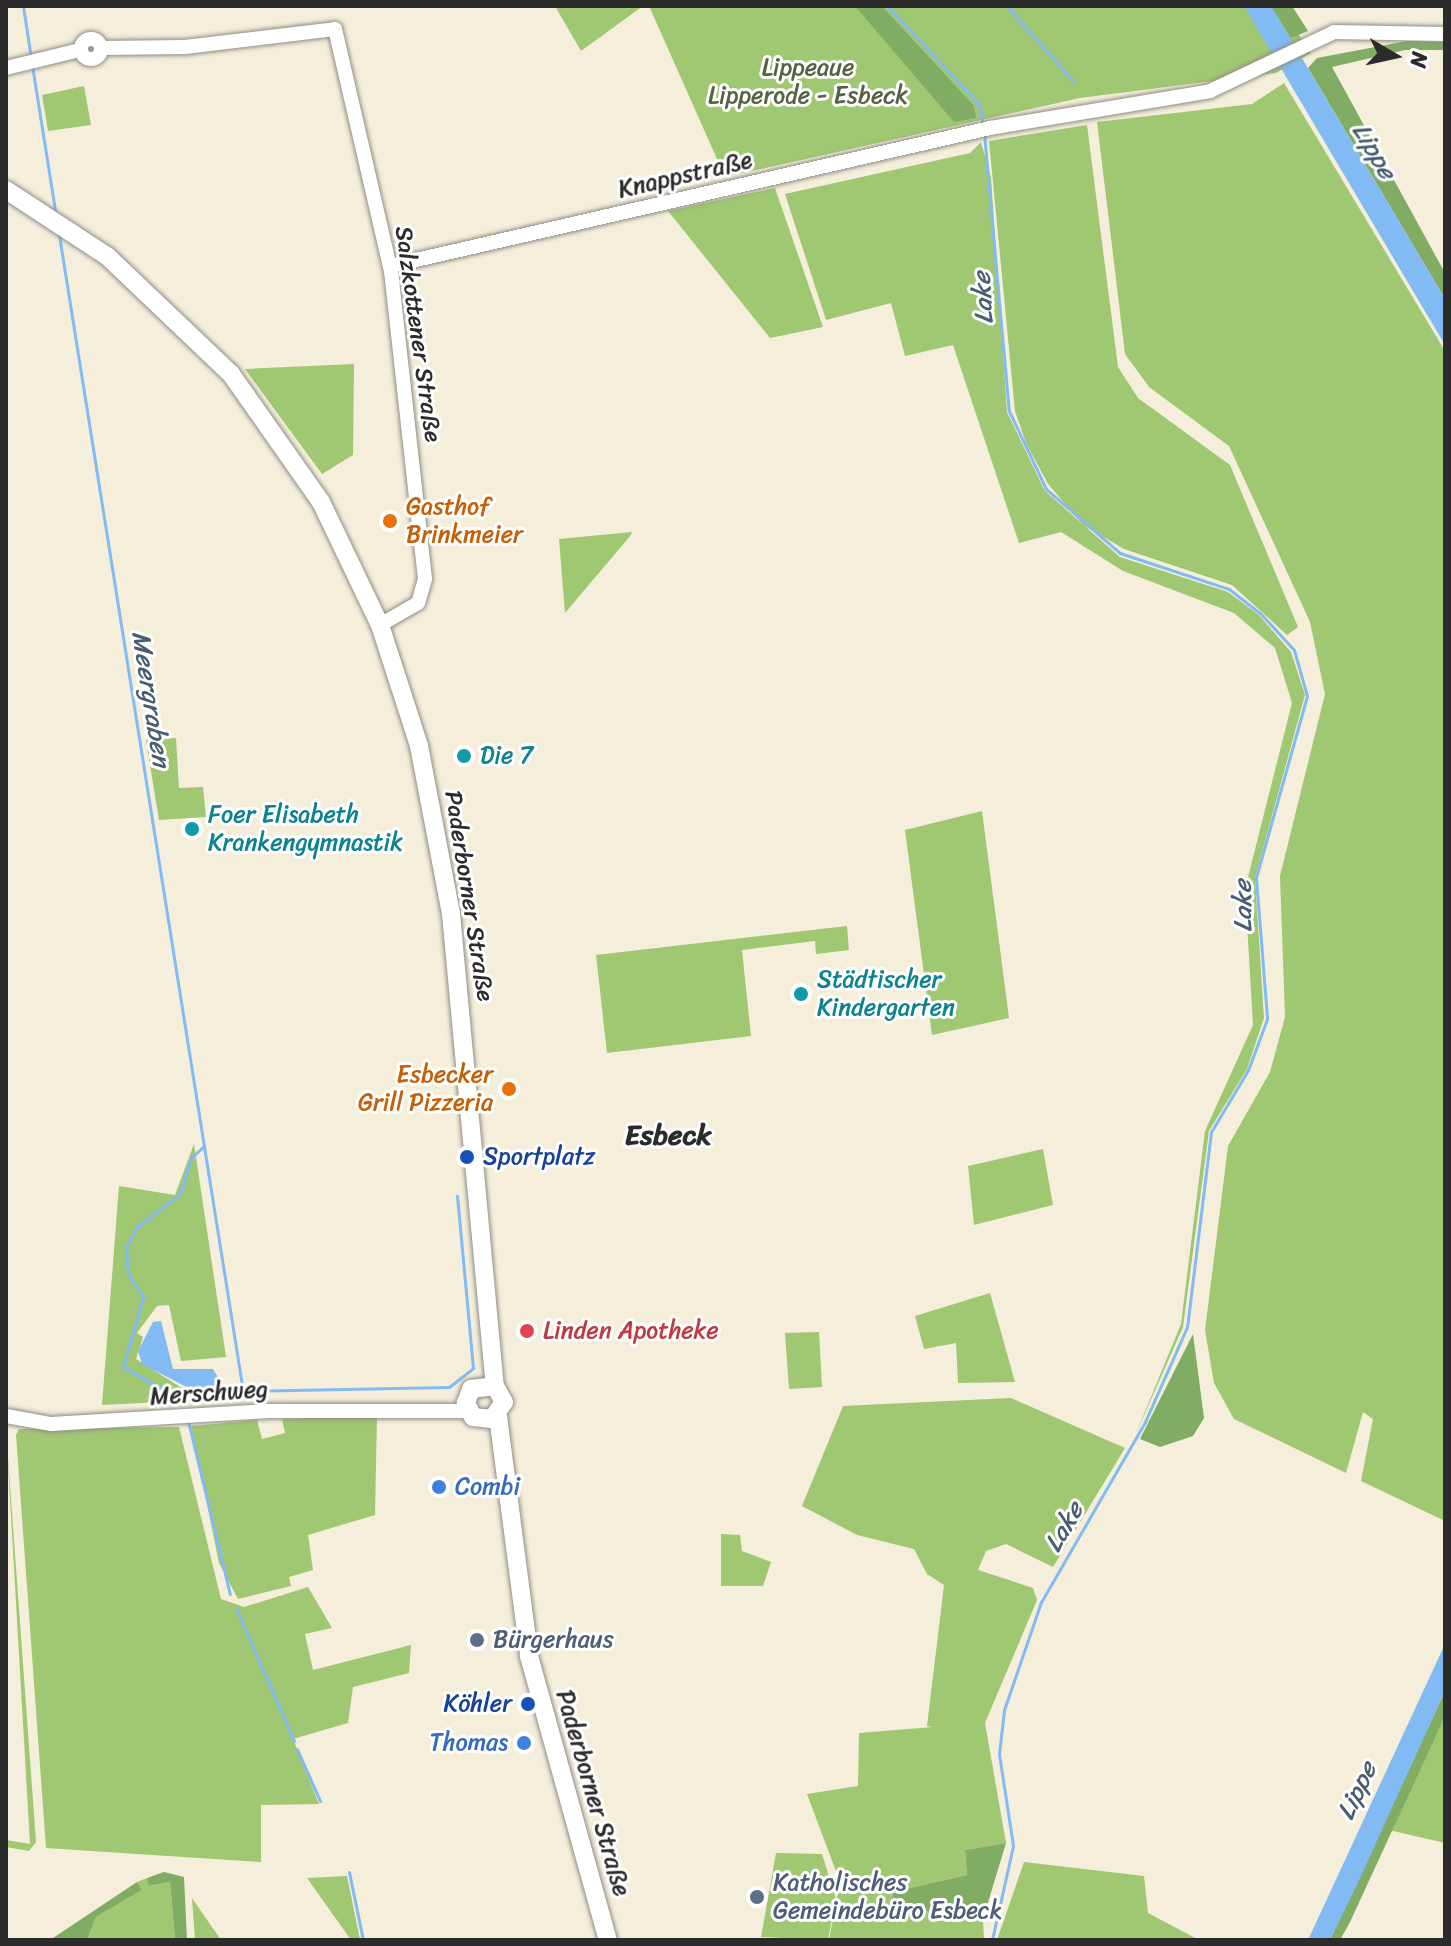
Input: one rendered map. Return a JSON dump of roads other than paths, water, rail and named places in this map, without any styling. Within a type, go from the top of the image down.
[{"type":"main road","name":"Paderborner Straße","points":[[6,190],[58,220],[152,294],[231,374],[321,502],[380,625],[419,746],[451,914],[494,1333],[477,1394],[504,1402],[492,1418],[506,1469],[529,1656],[608,1940]]},
{"type":"main road","points":[[477,1394],[492,1418]]},
{"type":"street","name":"Knappstraße","points":[[390,266],[984,130],[1210,91],[1266,66],[1309,41],[1366,28],[1445,34]]},
{"type":"street","name":"Salzkottener Straße","points":[[6,68],[80,50],[91,60],[101,48],[185,47],[335,29],[390,266],[425,579],[418,603],[380,625]]},
{"type":"street","name":"Merschweg","points":[[6,1416],[70,1424],[415,1407],[477,1394]]},
{"type":"water","points":[[1244,6],[1271,6],[1445,299],[1445,345]]},
{"type":"water","points":[[161,1321],[173,1369],[213,1369],[227,1392],[200,1394],[142,1364],[138,1351],[153,1322]]},
{"type":"water","points":[[1445,1644],[1445,1691],[1356,1887],[1330,1940],[1308,1940]]},
{"type":"waterway","name":"Meergraben","points":[[23,6],[31,58]]},
{"type":"waterway","name":"Lake","points":[[887,6],[979,104],[983,125]]},
{"type":"waterway","points":[[1007,6],[1073,81]]},
{"type":"waterway","name":"Meergraben","points":[[32,65],[56,216]]},
{"type":"waterway","name":"Lake","points":[[984,133],[1009,411],[1046,489],[1120,553],[1229,589],[1260,613],[1294,650],[1307,696],[1256,878],[1267,1019],[1248,1070],[1211,1132],[1187,1327],[1145,1422],[1041,1602],[1004,1710],[999,1754],[1013,1846],[992,1940]]},
{"type":"waterway","name":"Meergraben","points":[[59,235],[244,1398]]},
{"type":"waterway","points":[[181,1399],[123,1367],[143,1297],[128,1274],[126,1247],[137,1227],[180,1194],[191,1158],[204,1146]]},
{"type":"waterway","points":[[244,1391],[449,1387],[473,1368],[457,1196]]},
{"type":"waterway","points":[[188,1421],[230,1594]]},
{"type":"waterway","points":[[236,1608],[294,1741]]},
{"type":"waterway","points":[[297,1749],[320,1801]]},
{"type":"waterway","points":[[349,1872],[363,1940]]},
{"type":"place","name":"Gasthof Brinkmeier","points":[[390,521]]},
{"type":"place","name":"Die 7","points":[[464,756]]},
{"type":"place","name":"Foer Elisabeth Krankengymnastik","points":[[192,829]]},
{"type":"place","name":"Städtischer Kindergarten","points":[[801,994]]},
{"type":"place","name":"Esbecker Grill Pizzeria","points":[[509,1089]]},
{"type":"place","name":"Sportplatz","points":[[467,1157]]},
{"type":"place","name":"Linden Apotheke","points":[[527,1331]]},
{"type":"place","name":"Combi","points":[[439,1487]]},
{"type":"place","name":"Bürgerhaus","points":[[477,1640]]},
{"type":"place","name":"Köhler","points":[[528,1704]]},
{"type":"place","name":"Thomas","points":[[524,1743]]},
{"type":"place","name":"Katholisches Gemeindebüro Esbeck","points":[[757,1897]]},
{"type":"district","name":"Esbeck","points":[[668,1135]]},
{"type":"park label","name":"Lippeaue Lipperode - Esbeck","points":[[808,82]]},
{"type":"water label","name":"Lippe","points":[[1374,151]]},
{"type":"water label","name":"Lippe","points":[[1357,1791]]}]
